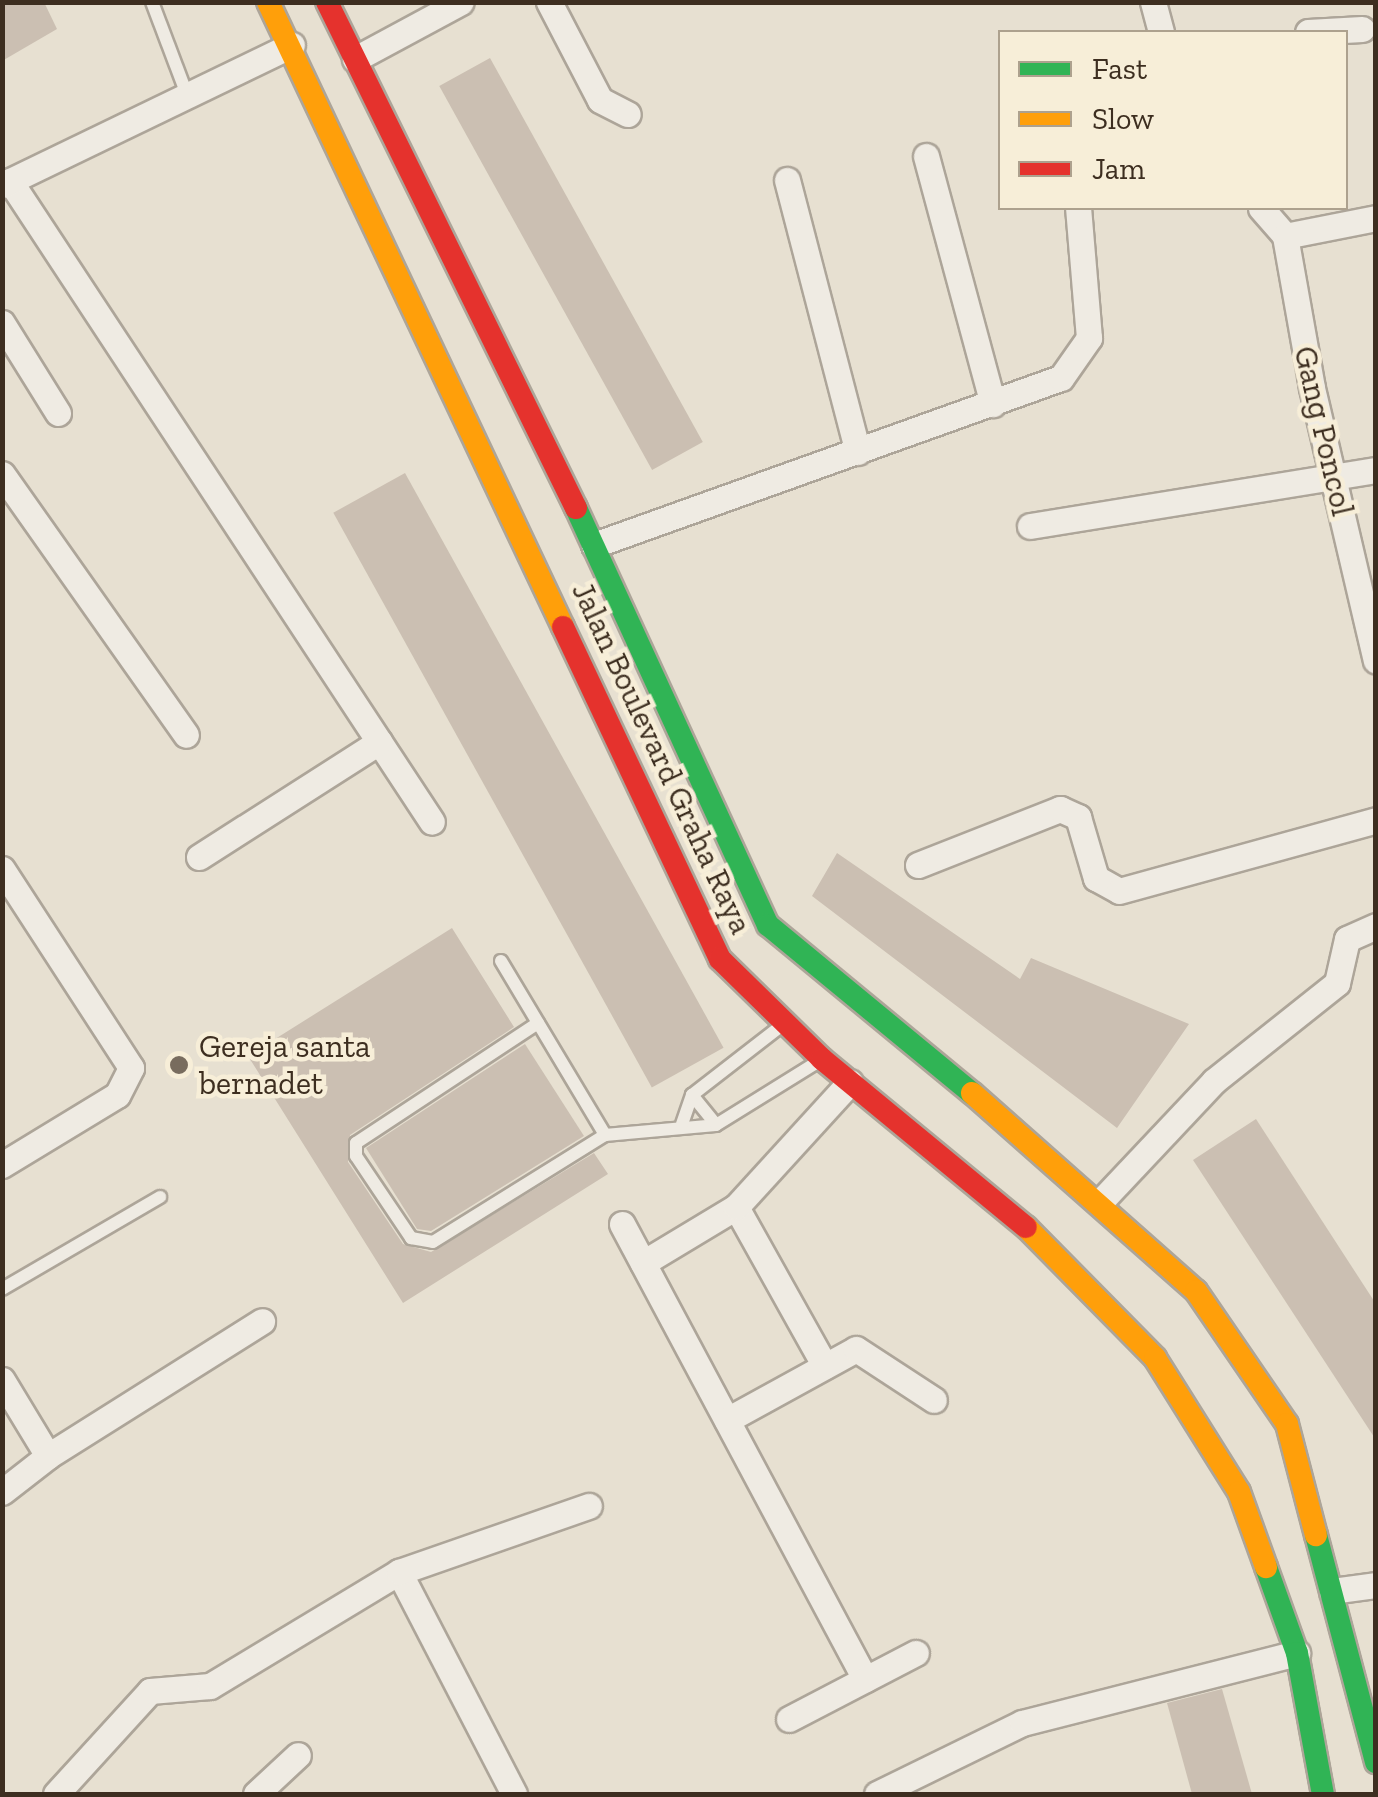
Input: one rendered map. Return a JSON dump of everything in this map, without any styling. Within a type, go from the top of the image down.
[{"type":"main road","name":"Jalan Boulevard Graha Raya","points":[[268,2],[784,1024],[1067,1261],[1155,1358],[1239,1492],[1297,1653],[1323,1794]]},
{"type":"main road","name":"Jalan Boulevard Graha Raya","points":[[327,2],[594,545],[744,942],[1102,1200],[1196,1291],[1287,1424],[1376,1762]]},
{"type":"street","points":[[549,2],[600,100],[628,114]]},
{"type":"street","points":[[1153,2],[1160,30]]},
{"type":"street","points":[[354,59],[451,6]]},
{"type":"street","points":[[1344,30],[1362,29]]},
{"type":"street","points":[[292,46],[186,92],[6,183],[432,822]]},
{"type":"street","points":[[926,156],[993,404]]},
{"type":"street","points":[[788,180],[858,452]]},
{"type":"street","points":[[594,545],[1061,378],[1089,338],[1078,210]]},
{"type":"street","points":[[1263,210],[1286,236],[1376,218]]},
{"type":"street","name":"Gang Poncol","points":[[1286,236],[1376,661]]},
{"type":"street","points":[[2,323],[58,413]]},
{"type":"street","points":[[1030,526],[1376,470]]},
{"type":"street","points":[[2,474],[186,735]]},
{"type":"street","points":[[199,857],[379,742]]},
{"type":"street","points":[[918,865],[1060,808],[1078,817],[1096,878],[1119,892],[1376,820]]},
{"type":"street","points":[[2,869],[131,1068],[117,1095],[2,1166]]},
{"type":"street","points":[[1102,1200],[1245,1052],[1337,984],[1347,938],[1376,926]]},
{"type":"street","points":[[643,1263],[736,1208],[850,1082]]},
{"type":"street","points":[[736,1208],[825,1366]]},
{"type":"street","points":[[622,1224],[865,1679]]},
{"type":"street","points":[[2,1492],[48,1456],[262,1320]]},
{"type":"street","points":[[726,1420],[856,1349],[934,1400]]},
{"type":"street","points":[[2,1380],[48,1456]]},
{"type":"street","points":[[56,1794],[150,1690],[210,1686],[399,1572],[588,1506]]},
{"type":"street","points":[[399,1572],[514,1794]]},
{"type":"street","points":[[1332,1591],[1376,1584]]},
{"type":"street","points":[[790,1719],[916,1653]]},
{"type":"street","points":[[877,1794],[1022,1723],[1297,1653]]},
{"type":"street","points":[[256,1794],[298,1755]]},
{"type":"lane","points":[[152,2],[186,92]]},
{"type":"lane","points":[[500,960],[605,1135]]},
{"type":"lane","points":[[538,1022],[362,1133],[356,1156],[411,1238],[433,1242],[605,1135],[640,1136],[682,1124],[716,1125],[822,1059]]},
{"type":"lane","points":[[682,1124],[692,1095],[784,1024]]},
{"type":"lane","points":[[692,1095],[716,1125]]},
{"type":"lane","points":[[2,1289],[160,1197]]},
{"type":"building","points":[[2,2],[44,2],[57,29],[2,61]]},
{"type":"building","points":[[490,58],[703,442],[652,470],[439,86]]},
{"type":"building","points":[[405,473],[724,1048],[652,1087],[333,513]]},
{"type":"building","points":[[837,853],[1020,979],[1031,958],[1189,1024],[1117,1128],[812,896]]},
{"type":"building","points":[[452,928],[514,1027],[350,1135],[348,1162],[403,1244],[431,1252],[594,1153],[608,1174],[403,1303],[248,1056]]},
{"type":"building","points":[[525,1044],[584,1136],[431,1231],[417,1229],[366,1148]]},
{"type":"building","points":[[1256,1119],[1376,1304],[1376,1440],[1193,1160]]},
{"type":"building","points":[[1222,1689],[1252,1794],[1192,1794],[1167,1703]]},
{"type":"traffic: fast","points":[[576,508],[768,925],[972,1093]]},
{"type":"traffic: fast","points":[[1316,1535],[1376,1762]]},
{"type":"traffic: fast","points":[[1266,1567],[1297,1653],[1323,1794]]},
{"type":"traffic: slow","points":[[268,2],[563,627]]},
{"type":"traffic: slow","points":[[972,1093],[1196,1291],[1287,1424],[1316,1535]]},
{"type":"traffic: slow","points":[[1026,1227],[1155,1358],[1239,1492],[1266,1567]]},
{"type":"traffic: jam","points":[[327,2],[576,508]]},
{"type":"traffic: jam","points":[[563,627],[720,959],[822,1059],[1026,1227]]},
{"type":"place","name":"Gereja santa bernadet","points":[[179,1065]]}]
